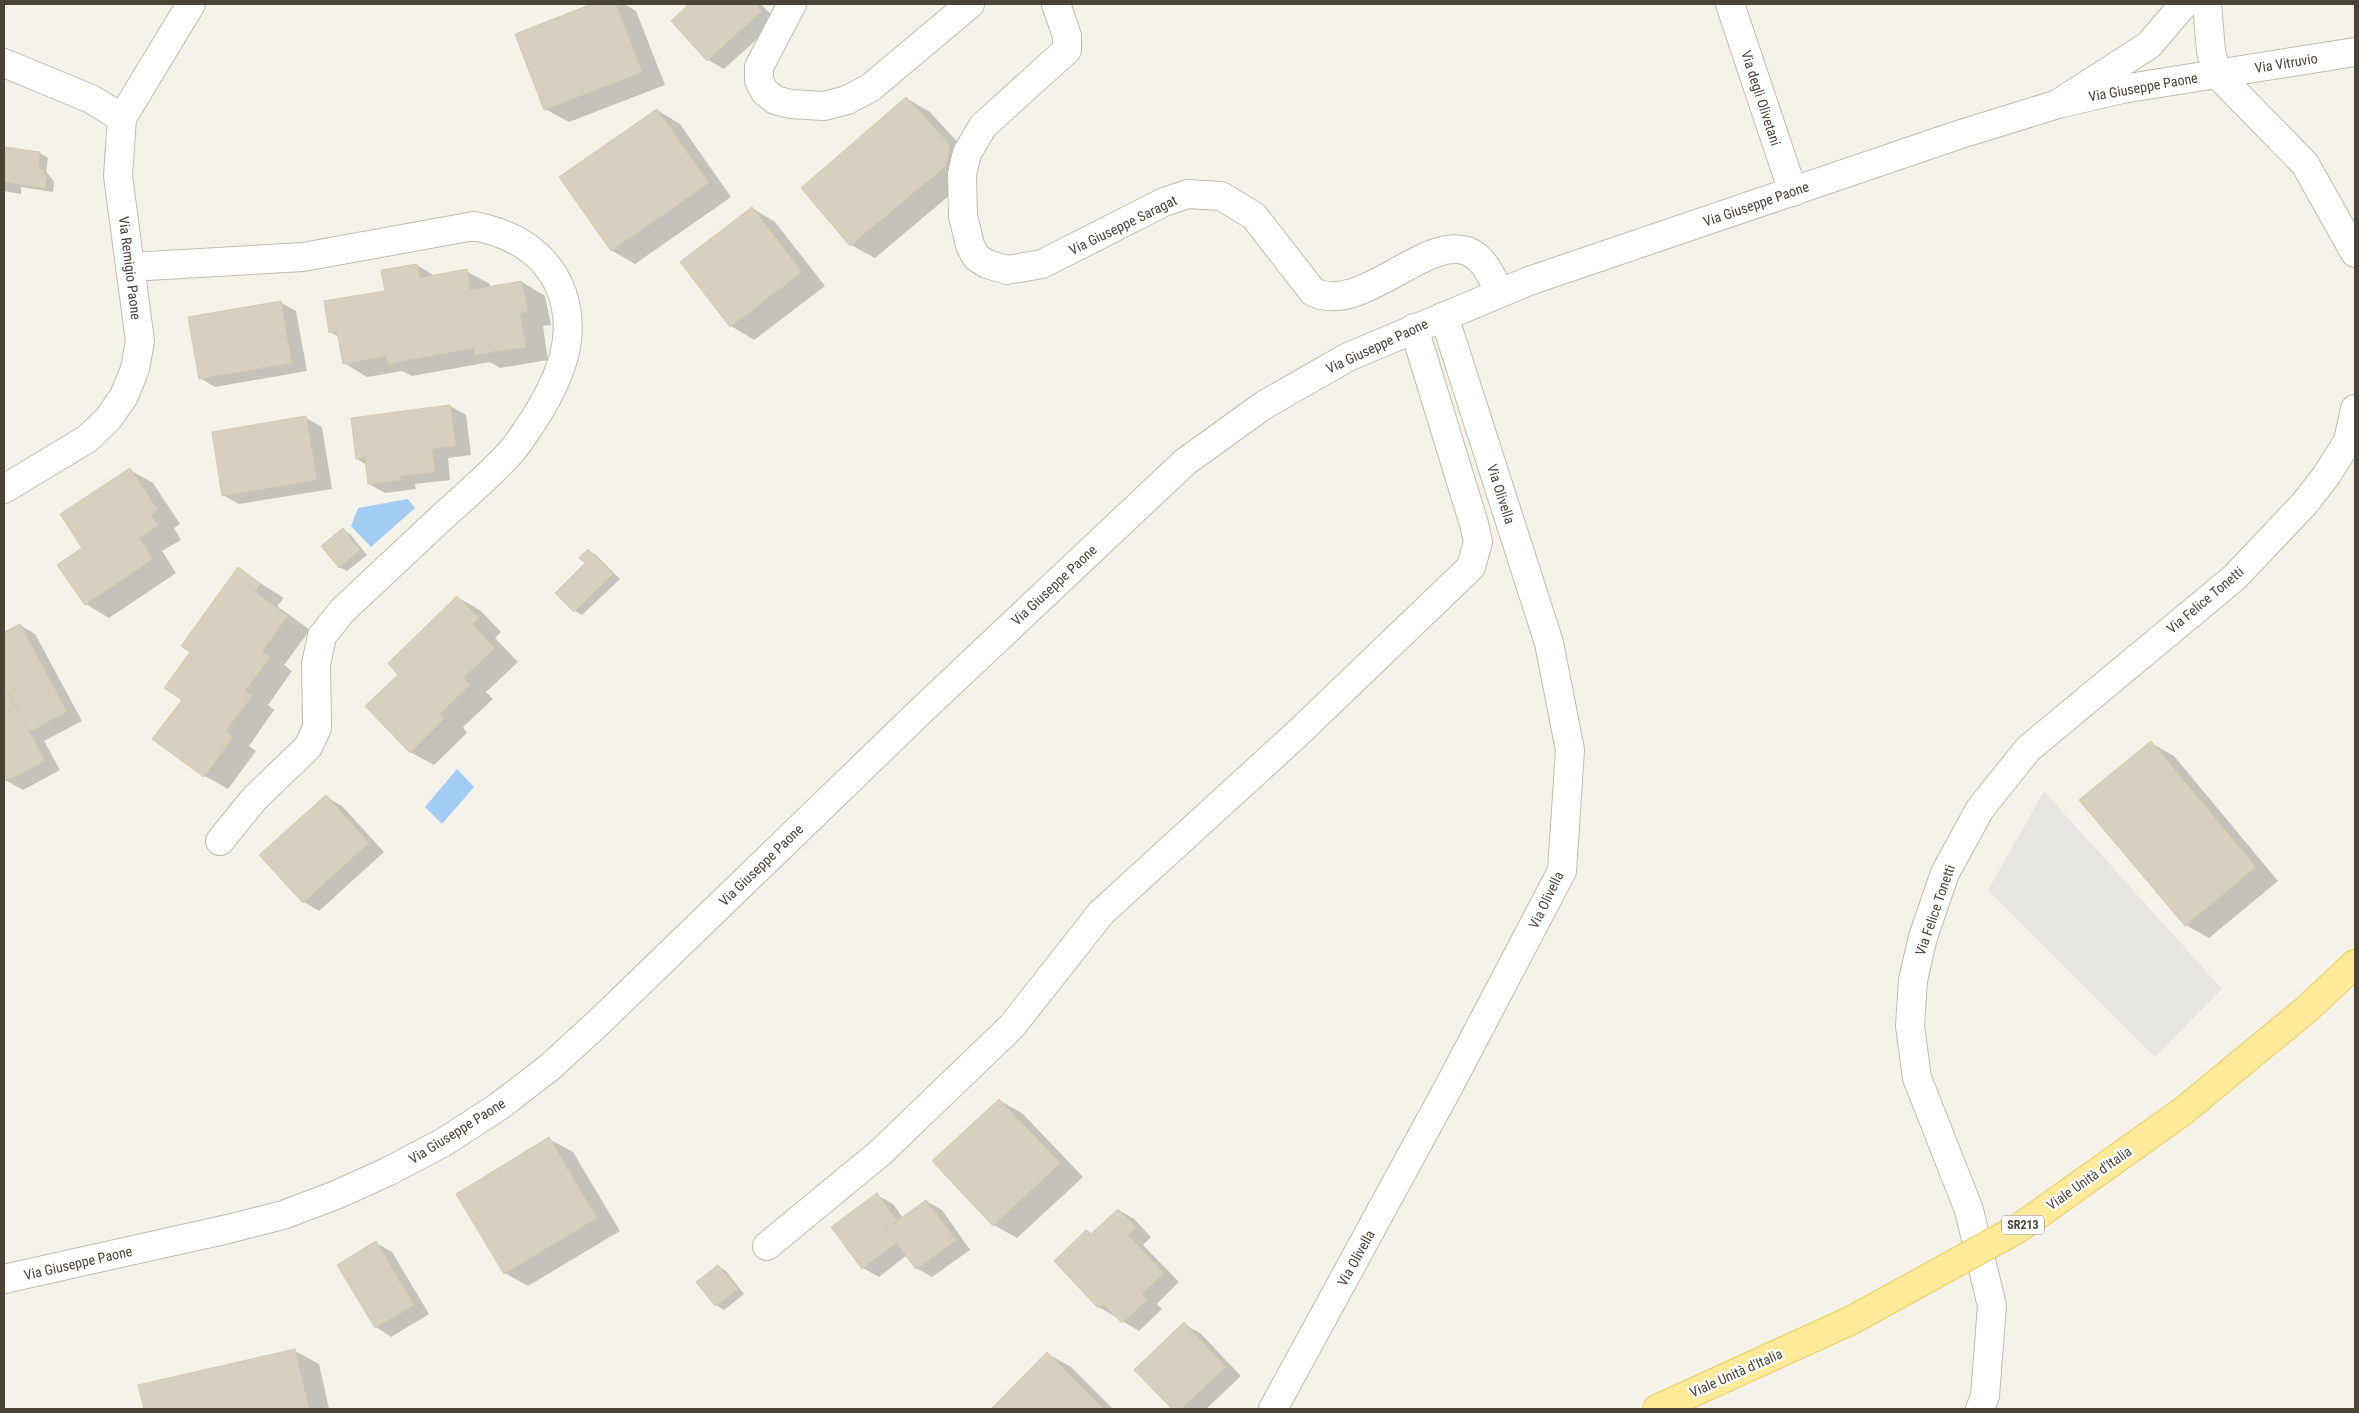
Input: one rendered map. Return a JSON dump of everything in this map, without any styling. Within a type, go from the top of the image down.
[{"type":"main road","name":"Viale Unità d'Italia","points":[[1656,1409],[1852,1320],[2018,1228],[2182,1112],[2307,1009],[2355,964]]},
{"type":"street","name":"Via Remigio Paone","points":[[4,488],[87,439],[108,419],[124,396],[135,369],[140,341],[118,176],[122,118],[191,4]]},
{"type":"street","points":[[792,4],[758,67],[759,81],[765,92],[775,100],[790,104],[824,106],[847,100],[870,88],[970,4]]},
{"type":"street","name":"Via Giuseppe Saragat","points":[[1056,4],[1067,36],[1067,50],[983,126],[967,153],[962,174],[963,216],[970,245],[976,257],[986,264],[1007,270],[1042,264],[1164,202],[1188,194],[1222,196],[1254,216],[1313,292],[1325,298],[1351,294],[1430,256],[1455,249],[1468,252],[1479,260],[1500,292]]},
{"type":"street","name":"Via degli Olivetani","points":[[1730,4],[1793,192]]},
{"type":"street","points":[[2058,104],[2149,45],[2184,4]]},
{"type":"street","points":[[2207,4],[2211,52],[2217,74],[2305,164],[2355,253]]},
{"type":"street","name":"Via Vitruvio","points":[[2217,74],[2355,52]]},
{"type":"street","points":[[4,63],[91,99],[122,118]]},
{"type":"street","name":"Via Giuseppe Paone","points":[[4,1279],[283,1215],[336,1195],[388,1172],[444,1142],[498,1107],[550,1067],[597,1024],[924,708],[1185,462],[1264,405],[1348,357],[1500,292],[1958,135],[2058,104],[2122,89],[2217,74]]},
{"type":"street","points":[[130,267],[303,257],[474,226],[497,231],[519,241],[538,255],[553,273],[562,292],[568,314],[569,336],[565,357],[550,395],[512,452],[342,611],[322,636],[316,664],[317,728],[308,747],[254,799],[220,841]]},
{"type":"street","name":"Via Olivella","points":[[1273,1409],[1448,1088],[1562,871],[1570,750],[1549,643],[1444,316]]},
{"type":"street","points":[[767,1246],[888,1146],[1012,1026],[1101,913],[1298,733],[1471,567],[1478,542],[1474,524],[1414,328]]},
{"type":"street","name":"Via Felice Tonetti","points":[[1980,1409],[1985,1396],[1992,1306],[1969,1210],[1917,1078],[1910,1026],[1913,980],[1923,937],[1945,873],[1980,809],[2028,749],[2235,577],[2305,503],[2326,476],[2348,441],[2355,410]]},
{"type":"shaded area","points":[[2044,791],[2222,989],[2155,1057],[1988,890]]},
{"type":"water","points":[[408,499],[415,508],[371,547],[351,526],[358,508]]},
{"type":"water","points":[[457,769],[474,787],[442,824],[425,807]]},
{"type":"building","points":[[592,4],[616,4],[642,72],[544,110],[515,34]]},
{"type":"building","points":[[689,4],[755,4],[762,11],[707,61],[671,21]]},
{"type":"building","points":[[906,97],[950,145],[946,166],[850,246],[801,188]]},
{"type":"building","points":[[657,109],[709,183],[611,251],[559,177]]},
{"type":"building","points":[[4,147],[40,152],[39,166],[47,177],[45,188],[4,182]]},
{"type":"building","points":[[752,207],[802,272],[730,327],[680,262]]},
{"type":"building","points":[[417,264],[419,278],[467,269],[470,290],[522,281],[528,312],[520,313],[526,347],[475,355],[474,348],[388,364],[386,356],[343,364],[337,331],[329,333],[324,301],[385,291],[381,270]]},
{"type":"building","points":[[281,301],[292,363],[199,379],[188,317]]},
{"type":"building","points":[[450,405],[456,446],[432,449],[435,472],[400,476],[401,480],[368,484],[365,458],[356,459],[351,418]]},
{"type":"building","points":[[306,416],[317,480],[222,496],[212,432]]},
{"type":"building","points":[[130,468],[158,510],[151,514],[158,526],[139,538],[153,559],[85,605],[57,565],[82,548],[60,514]]},
{"type":"building","points":[[343,528],[360,550],[339,568],[321,546]]},
{"type":"building","points":[[588,549],[613,574],[574,612],[555,593],[585,563],[579,558]]},
{"type":"building","points":[[238,567],[261,584],[255,592],[288,616],[262,651],[270,657],[245,691],[252,696],[226,731],[233,737],[204,777],[152,739],[182,700],[164,688],[190,652],[181,646]]},
{"type":"building","points":[[457,596],[479,618],[472,624],[495,648],[463,678],[470,685],[440,714],[444,719],[410,753],[365,706],[398,675],[388,663]]},
{"type":"building","points":[[20,624],[67,712],[29,732],[4,685],[4,632]]},
{"type":"building","points":[[4,685],[45,761],[6,781],[4,777]]},
{"type":"building","points":[[2151,741],[2256,867],[2185,926],[2079,800]]},
{"type":"building","points":[[326,795],[369,843],[303,903],[259,855]]},
{"type":"building","points":[[999,1099],[1060,1163],[993,1226],[932,1161]]},
{"type":"building","points":[[549,1137],[597,1218],[504,1274],[456,1194]]},
{"type":"building","points":[[877,1193],[897,1221],[886,1229],[896,1243],[862,1269],[831,1227]]},
{"type":"building","points":[[926,1200],[956,1240],[916,1269],[886,1229]]},
{"type":"building","points":[[1118,1209],[1136,1227],[1128,1235],[1164,1273],[1142,1294],[1147,1300],[1122,1323],[1103,1304],[1098,1308],[1054,1261],[1086,1230],[1091,1234]]},
{"type":"building","points":[[376,1241],[414,1305],[375,1328],[337,1265]]},
{"type":"building","points":[[718,1265],[738,1289],[715,1306],[696,1282]]},
{"type":"building","points":[[1184,1322],[1226,1367],[1181,1409],[1172,1409],[1134,1370]]},
{"type":"building","points":[[295,1349],[309,1409],[144,1409],[138,1385]]},
{"type":"building","points":[[1047,1352],[1104,1409],[991,1409]]}]
